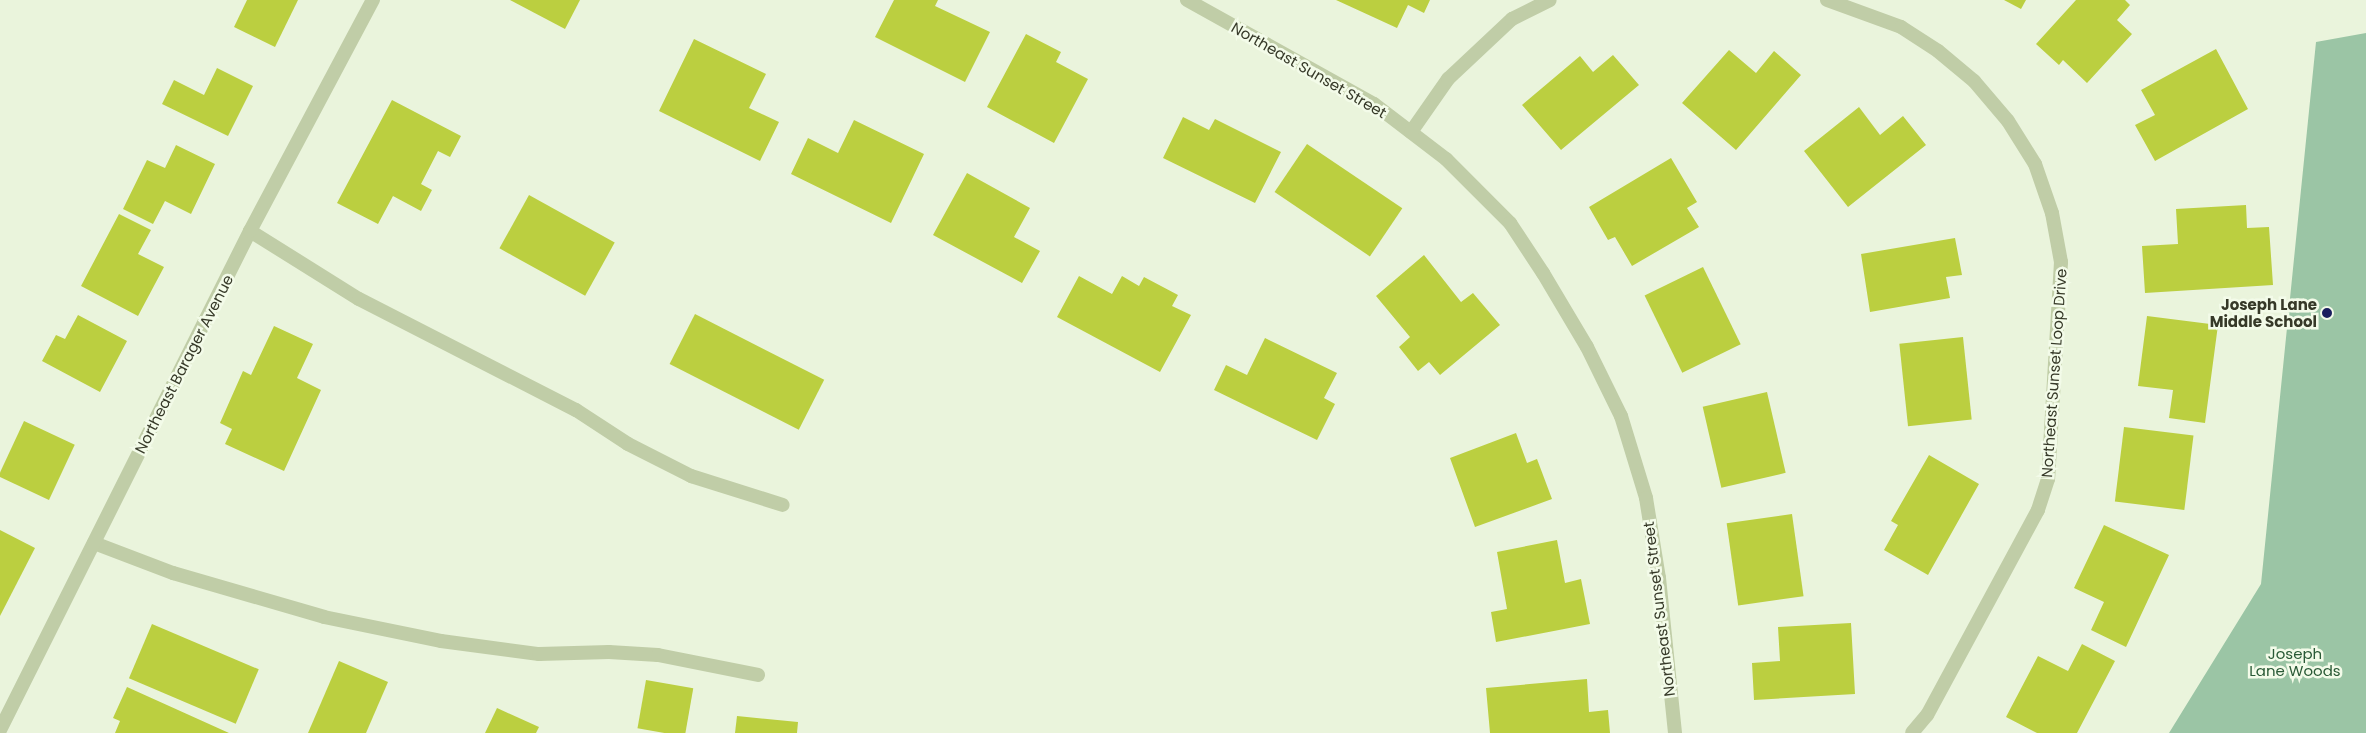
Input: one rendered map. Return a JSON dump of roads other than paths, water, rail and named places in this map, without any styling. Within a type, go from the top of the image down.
[{"type":"street","name":"Northeast Barager Avenue","points":[[0,730],[250,231],[373,0]]},
{"type":"street","name":"Northeast Sunset Street","points":[[1187,0],[1374,104],[1446,159],[1510,223],[1587,347],[1621,416],[1646,498],[1659,578],[1675,733]]},
{"type":"street","points":[[1411,132],[1455,73],[1512,20],[1550,0]]},
{"type":"street","name":"Northeast Sunset Loop Drive","points":[[1828,0],[1900,27],[1938,51],[1974,81],[2008,121],[2035,164],[2052,213],[2061,262],[2048,479],[2038,510],[1927,715],[1912,733]]},
{"type":"street","points":[[250,231],[359,299],[567,406],[628,444],[691,476],[784,505]]},
{"type":"street","points":[[94,543],[173,573],[324,617],[441,641],[539,654],[609,652],[658,655],[758,675]]},
{"type":"place","name":"Joseph Lane Middle School","points":[[2327,313]]},
{"type":"park label","name":"Joseph Lane Woods","points":[[2295,662]]}]
